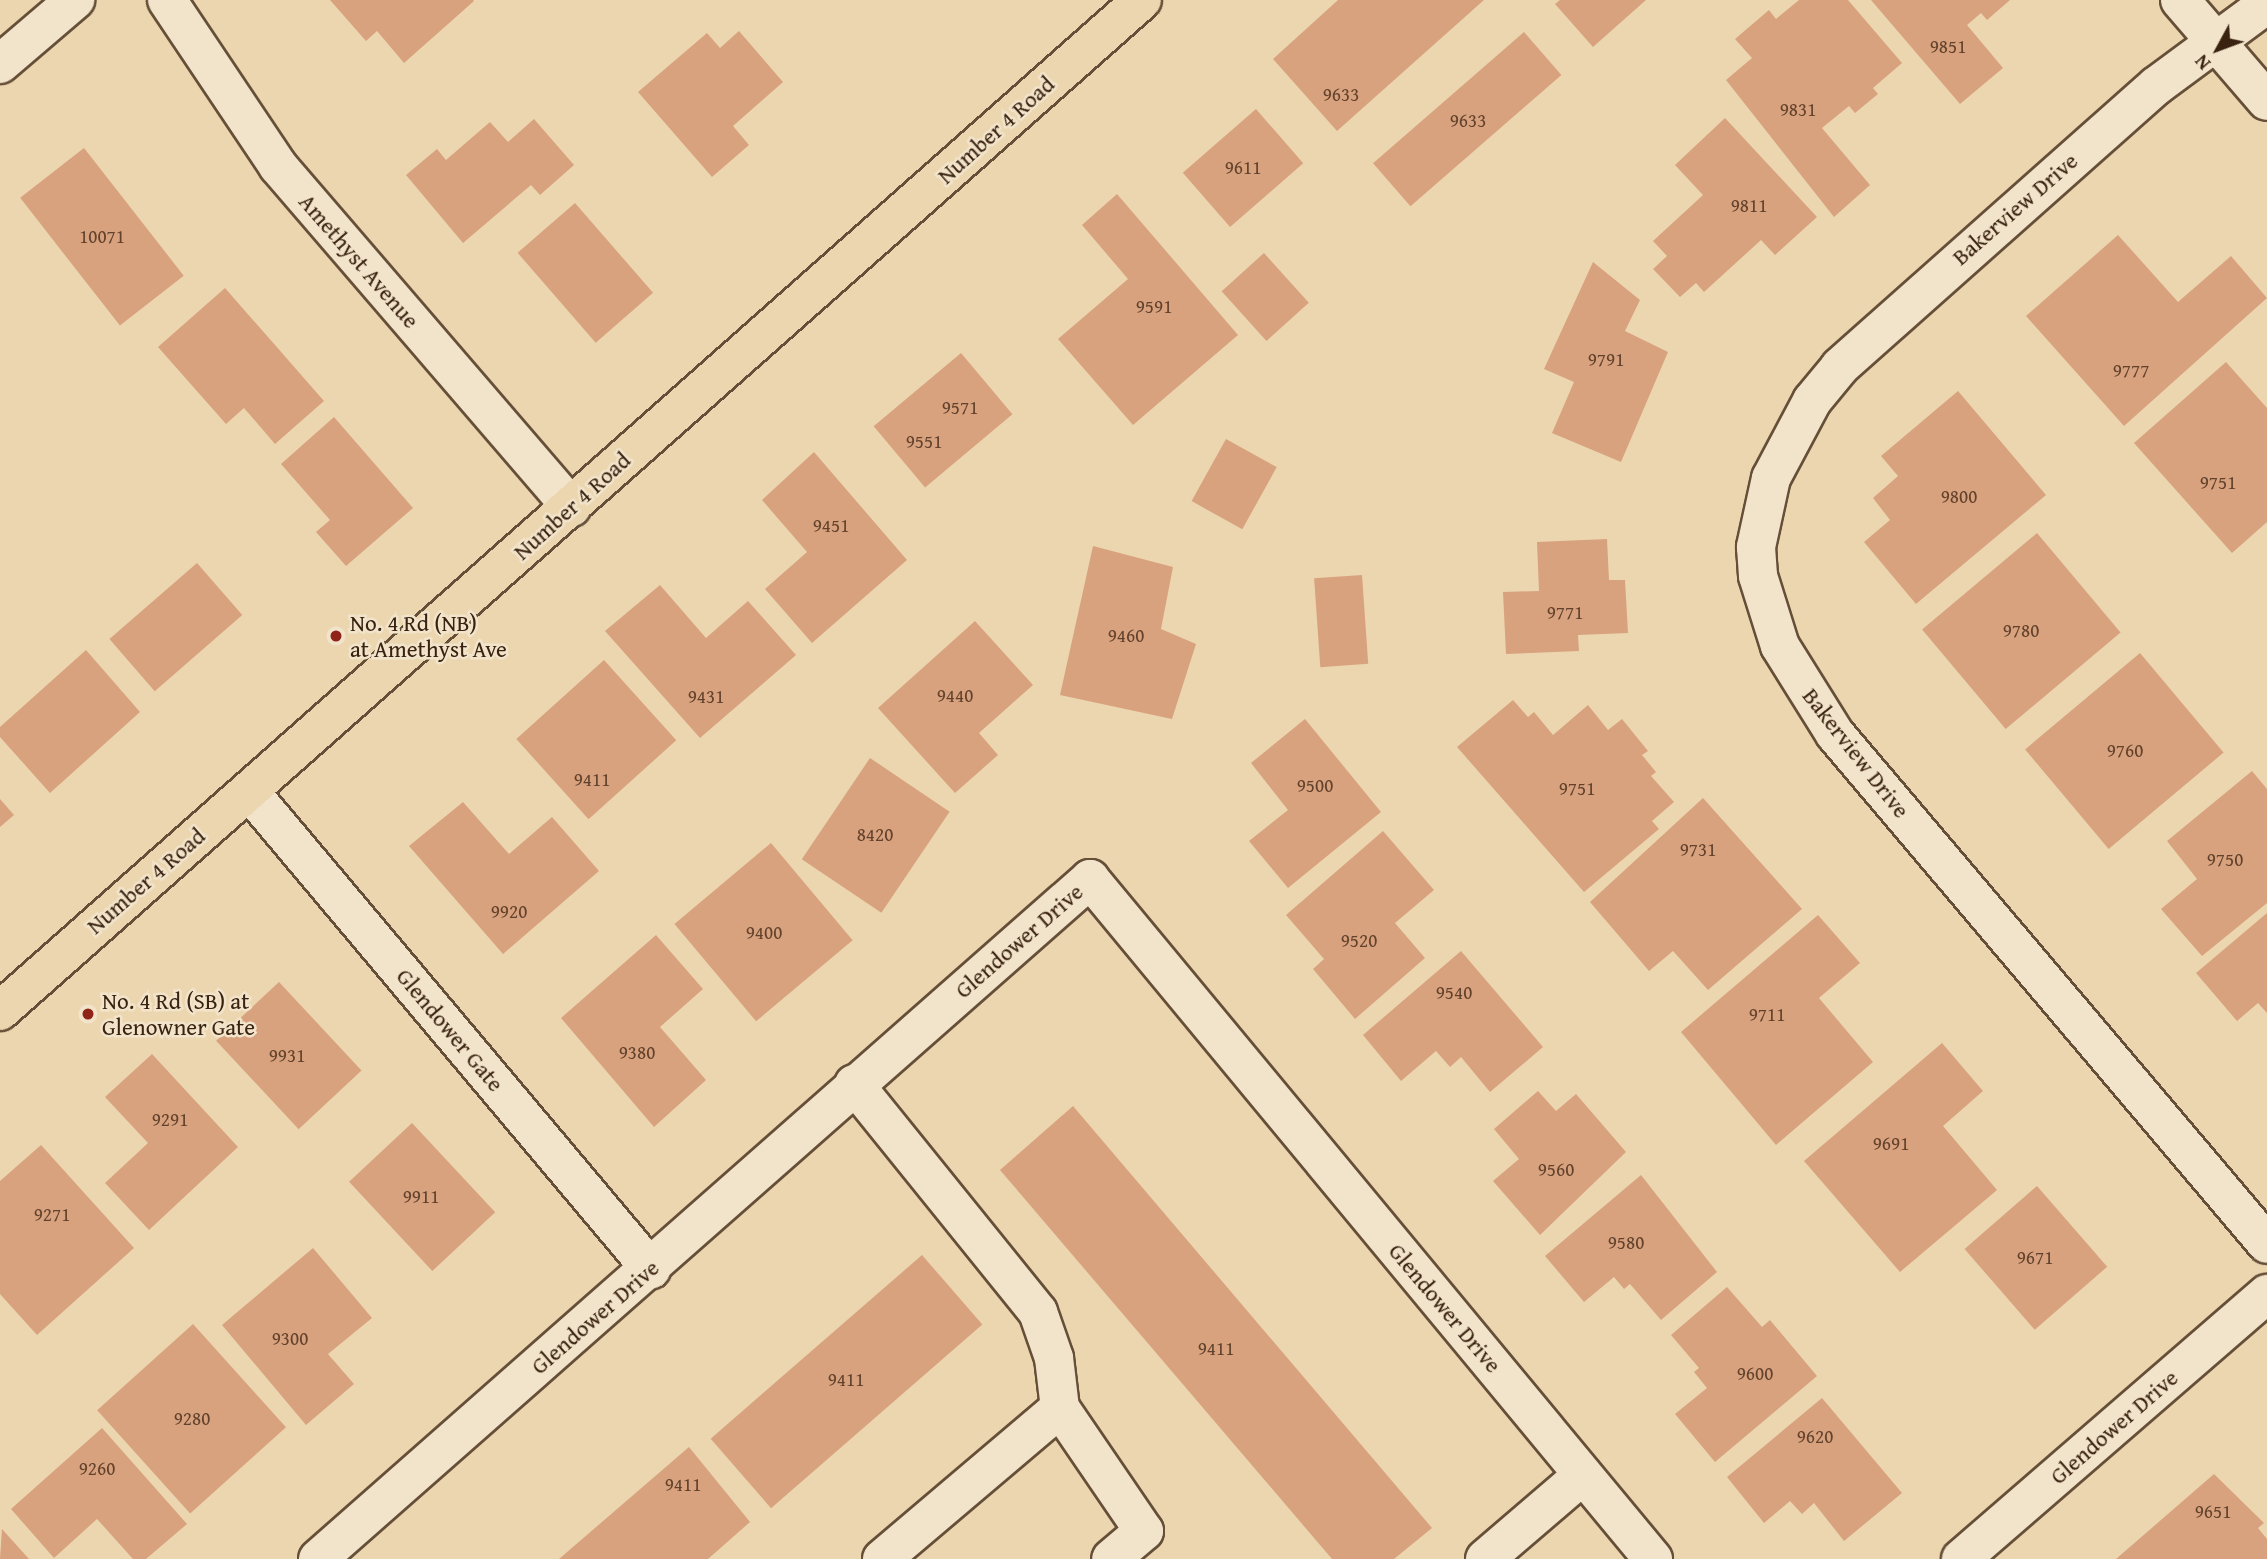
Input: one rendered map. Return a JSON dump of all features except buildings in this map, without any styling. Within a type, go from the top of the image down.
[{"type":"main road","name":"Number 4 Road","points":[[0,1011],[1142,0]]},
{"type":"street","points":[[0,64],[75,0]]},
{"type":"street","name":"Amethyst Avenue","points":[[167,0],[278,166],[571,507]]},
{"type":"street","points":[[2180,0],[2267,102]]},
{"type":"street","name":"Bakerview Drive","points":[[2267,4],[2156,86],[1840,367],[1812,401],[1771,478],[1756,547],[1760,589],[1780,646],[1835,734],[2267,1244]]},
{"type":"street","name":"Glendower Gate","points":[[248,792],[651,1269]]},
{"type":"street","name":"Glendower Drive","points":[[318,1559],[651,1269],[854,1084],[1090,879],[1653,1559]]},
{"type":"street","points":[[854,1084],[1038,1312],[1054,1358],[1060,1408],[1144,1531],[1111,1559]]},
{"type":"street","name":"Glendower Drive","points":[[1961,1559],[2267,1294]]},
{"type":"street","points":[[882,1559],[1060,1408]]},
{"type":"street","points":[[1485,1559],[1583,1475]]},
{"type":"place","name":"No. 4 Rd (NB) at Amethyst Ave","points":[[336,636]]},
{"type":"place","name":"No. 4 Rd (SB) at Glenowner Gate","points":[[88,1014]]}]
